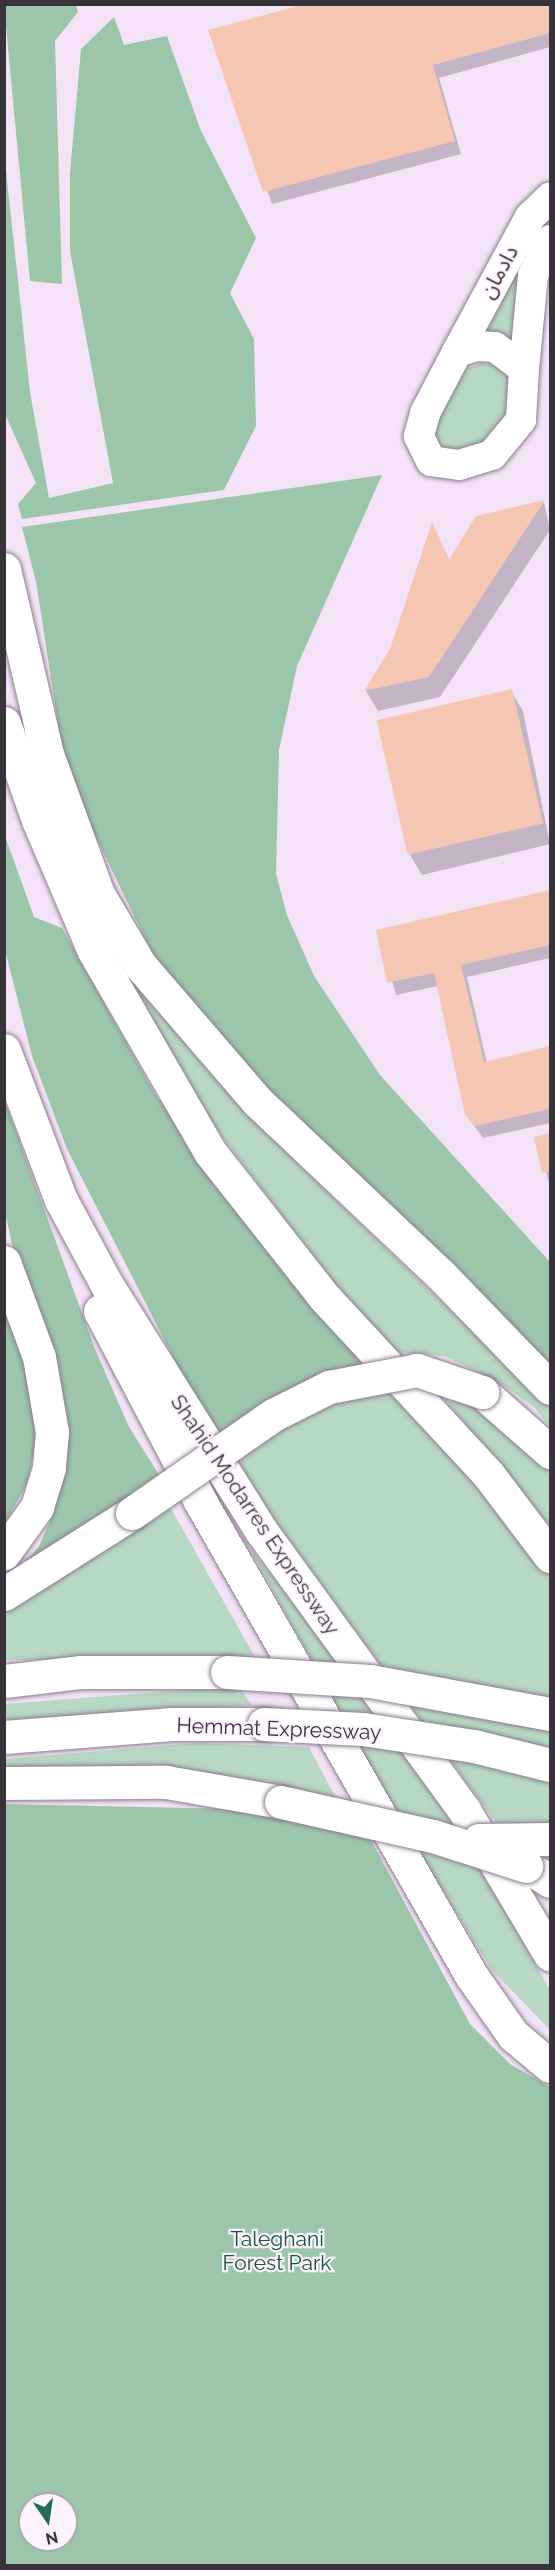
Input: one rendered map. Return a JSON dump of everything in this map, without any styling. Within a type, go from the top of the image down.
[{"type":"highway","points":[[4,569],[47,754],[98,894],[140,965],[258,1102],[441,1275],[550,1388]]},
{"type":"highway","points":[[4,723],[38,820],[94,951],[210,1152],[325,1298],[488,1474],[550,1556]]},
{"type":"highway","name":"Shahid Modarres Expressway","points":[[4,1050],[61,1200],[196,1432],[262,1533],[464,1810],[550,1954]]},
{"type":"highway","points":[[61,1200],[92,1295],[200,1501],[471,1975],[543,2062]]},
{"type":"highway","points":[[4,1262],[39,1357],[52,1432],[49,1468],[37,1507],[4,1553]]},
{"type":"highway","points":[[4,1594],[132,1513],[273,1416],[329,1387],[417,1370],[482,1392],[550,1452]]},
{"type":"highway","points":[[4,1682],[81,1672],[227,1672],[370,1681],[550,1714]]},
{"type":"highway","name":"Hemmat Expressway","points":[[4,1737],[173,1724],[264,1724],[363,1729],[474,1746],[550,1765]]},
{"type":"highway","points":[[4,1783],[166,1782],[281,1802],[433,1836],[538,1874]]},
{"type":"highway","points":[[433,1836],[505,1842],[550,1839]]},
{"type":"street","name":"دادمان","points":[[457,352],[530,217],[550,198]]},
{"type":"street","name":"دادمان","points":[[524,369],[533,275],[550,240]]},
{"type":"street","points":[[495,347],[524,369],[521,420],[505,445],[476,462],[446,465],[431,461],[419,436],[457,352],[495,347]]},
{"type":"green space","points":[[4,5],[76,5],[78,12],[55,41],[62,284],[30,281]]},
{"type":"green space","points":[[114,17],[124,45],[167,36],[201,131],[256,238],[230,293],[254,339],[256,426],[224,490],[22,519],[18,504],[36,483],[5,414],[5,161],[30,392],[49,498],[113,483],[70,251],[70,173],[81,49]]},
{"type":"green space","points":[[550,212],[550,221],[532,247],[519,349],[482,336],[534,231]]},
{"type":"green space","points":[[481,363],[501,366],[514,379],[514,400],[490,444],[446,457],[429,436],[465,369]]},
{"type":"green space","points":[[382,475],[297,666],[279,750],[276,874],[287,915],[314,976],[380,1075],[550,1262],[550,1363],[271,1102],[153,955],[78,800],[62,749],[36,582],[22,527]]},
{"type":"green space","points":[[4,833],[34,917],[62,928],[156,1096],[369,1362],[341,1369],[215,1439],[67,1149],[32,1056],[5,950]]},
{"type":"green space","points":[[113,945],[191,1051],[298,1164],[550,1406],[550,1427],[534,1407],[496,1380],[444,1356],[397,1352],[335,1285],[197,1103]]},
{"type":"green space","points":[[4,1099],[95,1349],[129,1427],[163,1481],[16,1573],[39,1546],[55,1510],[61,1469],[5,1212]]},
{"type":"green space","points":[[4,1298],[32,1376],[39,1431],[27,1484],[4,1525]]},
{"type":"green space","points":[[369,1362],[550,1571],[550,1859],[504,1833],[215,1439],[341,1369]]},
{"type":"green space","points":[[444,1398],[474,1403],[550,1465],[550,1526]]},
{"type":"green space","points":[[165,1498],[255,1657],[5,1660],[5,1602]]},
{"type":"green space","points":[[249,1547],[376,1705],[464,1839],[550,1990],[550,2030],[492,1970],[402,1824]]},
{"type":"green space","points":[[197,1689],[241,1690],[252,1705],[5,1720],[5,1704]]},
{"type":"green space","points":[[195,1743],[309,1747],[337,1800],[5,1773],[4,1759]]},
{"type":"green space","name":"Taleghani Forest Park","points":[[5,1804],[232,1809],[367,1833],[470,2024],[510,2064],[550,2087],[550,2565],[5,2566]]},
{"type":"building","points":[[305,4],[550,4],[550,33],[433,65],[455,141],[263,192],[208,30]]},
{"type":"building","points":[[545,500],[429,677],[364,691],[390,649],[432,522],[449,560],[476,516]]},
{"type":"building","points":[[512,689],[543,823],[408,855],[377,720]]},
{"type":"building","points":[[550,890],[550,945],[461,965],[484,1062],[550,1046],[550,1109],[475,1126],[465,1115],[434,973],[387,983],[376,930]]},
{"type":"building","points":[[550,1133],[550,1171],[542,1173],[534,1137]]}]
